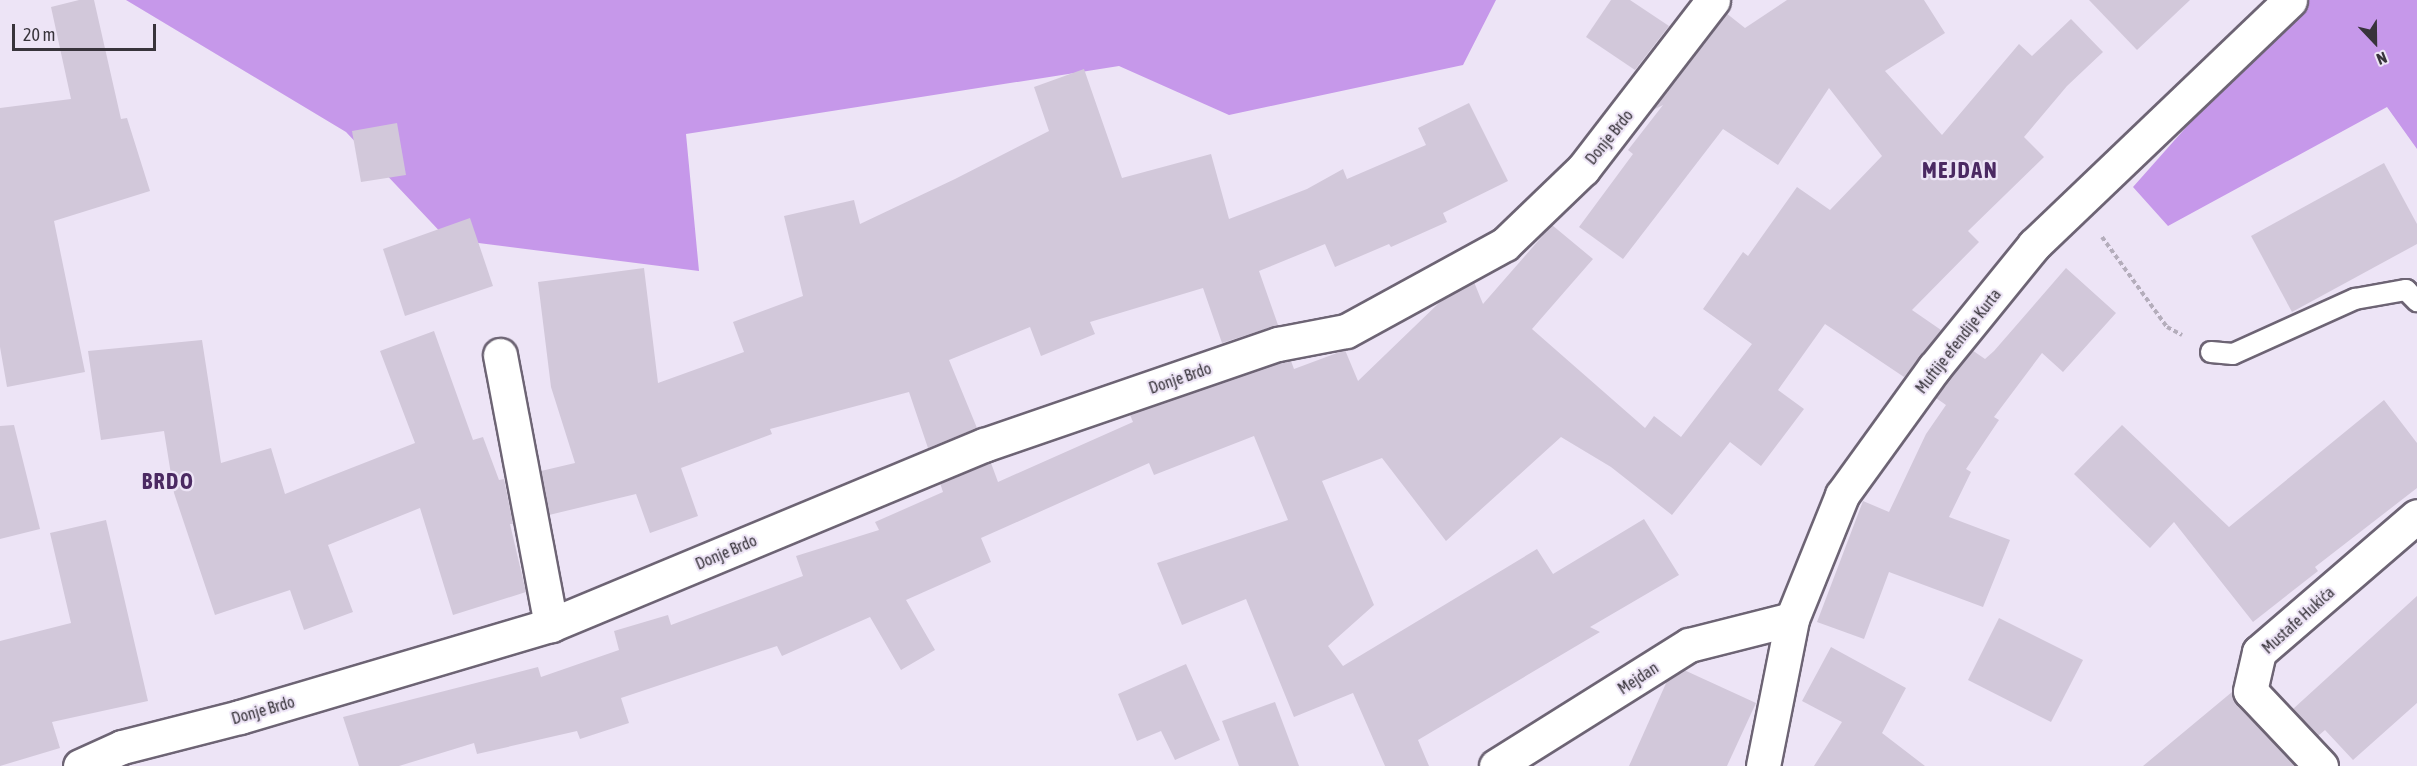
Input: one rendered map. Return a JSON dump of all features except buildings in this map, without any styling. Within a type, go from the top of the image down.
[{"type":"street","name":"Donje Brdo","points":[[80,766],[122,747],[240,717],[551,625],[984,445],[1278,344],[1346,332],[1505,244],[1582,169],[1713,0]]},
{"type":"street","name":"Muftije efendije Kurta","points":[[1763,766],[1792,619],[1842,495],[1934,368],[2073,204],[2290,0]]},
{"type":"street","points":[[500,355],[551,625]]},
{"type":"street","name":"Mustafe Hukića","points":[[2321,766],[2250,691],[2259,652],[2417,516]]},
{"type":"street","name":"Mejdan","points":[[1496,766],[1689,645],[1792,619]]},
{"type":"lane","points":[[2211,352],[2233,354],[2355,299],[2406,290],[2417,301]]},
{"type":"path","points":[[2073,204],[2122,260],[2167,327],[2211,352]]},
{"type":"shaded area","points":[[126,0],[1496,0],[1463,65],[1229,115],[1119,66],[686,134],[699,271],[447,239],[346,132]]},
{"type":"shaded area","points":[[2299,0],[2417,0],[2417,149],[2387,107],[2168,226],[2133,187]]},
{"type":"district","name":"MEJDAN","points":[[1960,171]]},
{"type":"district","name":"BRDO","points":[[168,482]]}]
